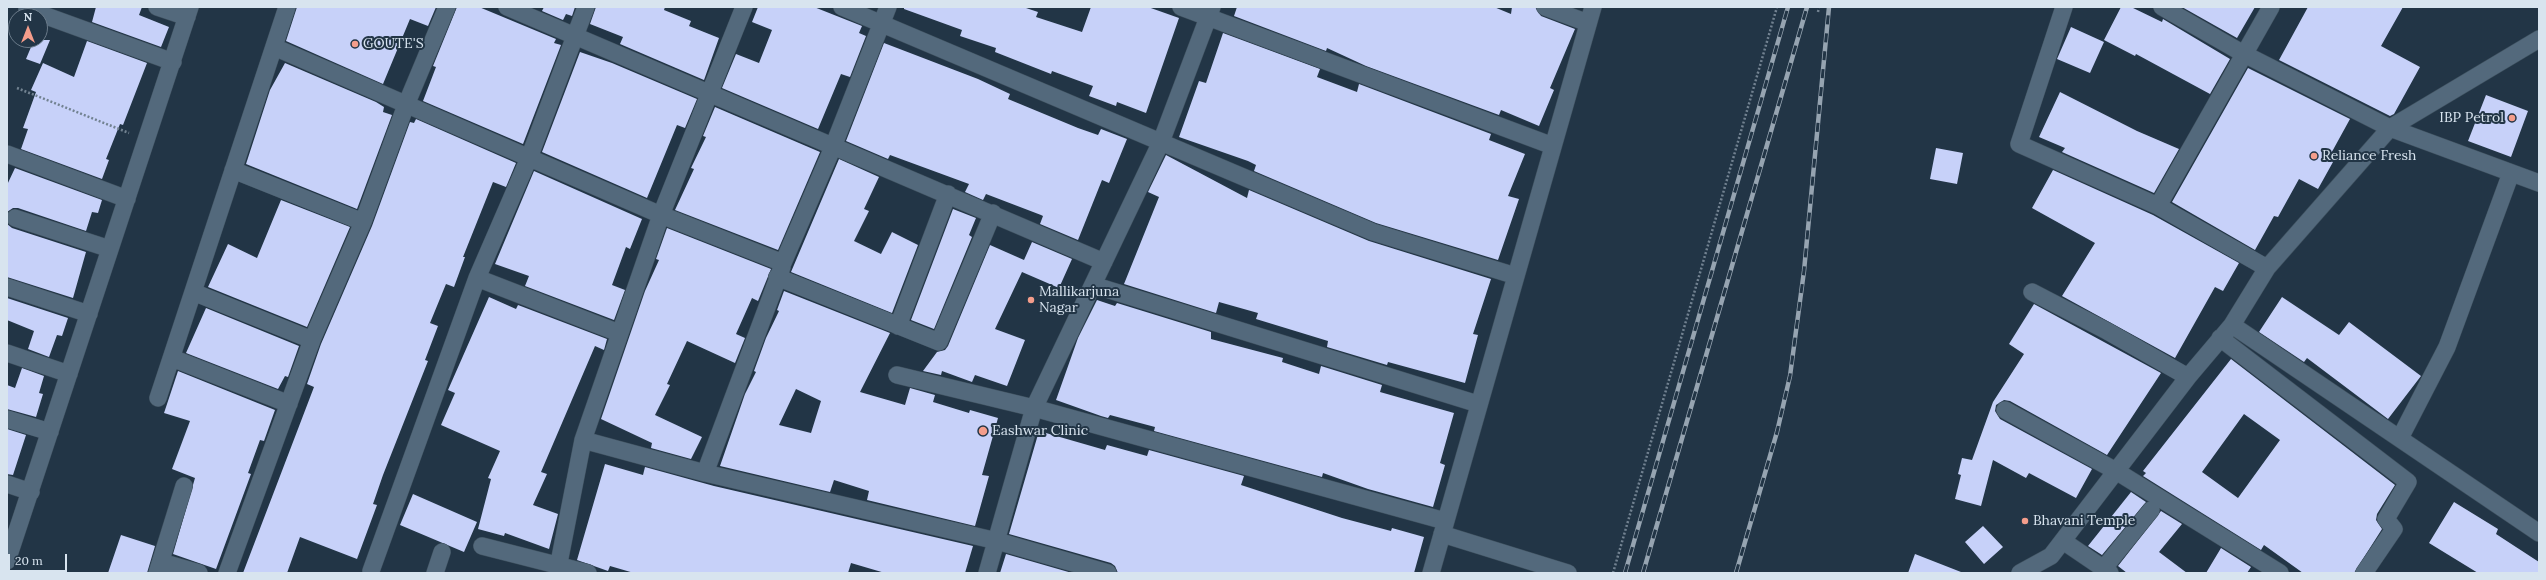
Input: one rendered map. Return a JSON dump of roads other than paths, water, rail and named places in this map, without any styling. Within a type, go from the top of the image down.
[{"type":"street","points":[[8,553],[31,492],[189,12],[157,7]]},
{"type":"street","points":[[158,398],[287,7]]},
{"type":"street","points":[[227,573],[312,340],[363,222],[406,106],[446,7]]},
{"type":"street","points":[[507,7],[833,147],[993,213],[1104,262]]},
{"type":"street","points":[[371,571],[477,278],[529,158],[586,7]]},
{"type":"street","points":[[558,569],[583,440],[661,215],[744,7]]},
{"type":"street","points":[[842,7],[1374,232],[1516,276]]},
{"type":"street","points":[[704,473],[780,270],[833,147],[888,7]]},
{"type":"street","points":[[1181,7],[1210,13],[1553,146]]},
{"type":"street","points":[[1430,573],[1590,15],[1546,7]]},
{"type":"street","points":[[2064,7],[2019,144],[2158,206],[2267,268]]},
{"type":"street","points":[[2162,7],[2244,54],[2390,128],[2539,183]]},
{"type":"street","points":[[2158,206],[2271,7]]},
{"type":"street","points":[[987,573],[1034,408],[1161,142],[1210,13]]},
{"type":"street","points":[[48,17],[172,62]]},
{"type":"street","points":[[2020,573],[2051,556],[2188,377],[2232,325],[2267,268],[2390,128],[2539,39]]},
{"type":"street","points":[[274,47],[406,106],[661,215],[898,326],[939,342],[993,213]]},
{"type":"street","points":[[7,154],[127,199]]},
{"type":"street","points":[[234,170],[363,222]]},
{"type":"street","points":[[2400,438],[2447,347],[2511,173]]},
{"type":"street","points":[[898,326],[948,194]]},
{"type":"street","points":[[15,218],[110,249]]},
{"type":"street","points":[[477,278],[619,333]]},
{"type":"street","points":[[1093,286],[1478,404]]},
{"type":"street","points":[[7,287],[89,314]]},
{"type":"street","points":[[193,292],[312,340]]},
{"type":"street","points":[[2032,292],[2107,331],[2188,377]]},
{"type":"street","points":[[2232,325],[2539,533]]},
{"type":"street","points":[[2220,338],[2408,482],[2386,519],[2394,528],[2364,573]]},
{"type":"street","points":[[7,353],[69,374]]},
{"type":"street","points":[[172,358],[289,404]]},
{"type":"street","points":[[897,376],[1034,408],[1443,528],[1568,573]]},
{"type":"street","points":[[2005,410],[2116,471],[2280,573]]},
{"type":"street","points":[[7,418],[50,432]]},
{"type":"street","points":[[583,440],[704,473],[997,541],[1108,573]]},
{"type":"street","points":[[7,484],[31,492]]},
{"type":"street","points":[[184,486],[159,567],[199,573]]},
{"type":"street","points":[[2063,541],[2107,571],[2151,510]]},
{"type":"street","points":[[482,546],[558,569],[588,573]]},
{"type":"street","points":[[435,573],[442,552]]},
{"type":"railway","points":[[1625,573],[1788,7]]},
{"type":"railway","points":[[1643,573],[1807,7]]},
{"type":"railway","points":[[1736,573],[1777,432],[1790,376],[1804,271],[1829,7]]},
{"type":"place","name":"GOUTE'S","points":[[355,44]]},
{"type":"place","name":"IBP Petrol","points":[[2512,118]]},
{"type":"place","name":"Reliance Fresh","points":[[2314,156]]},
{"type":"place","name":"Mallikarjuna Nagar","points":[[1031,300]]},
{"type":"place","name":"Eashwar Clinic","points":[[983,431]]},
{"type":"place","name":"Bhavani Temple","points":[[2025,521]]}]
